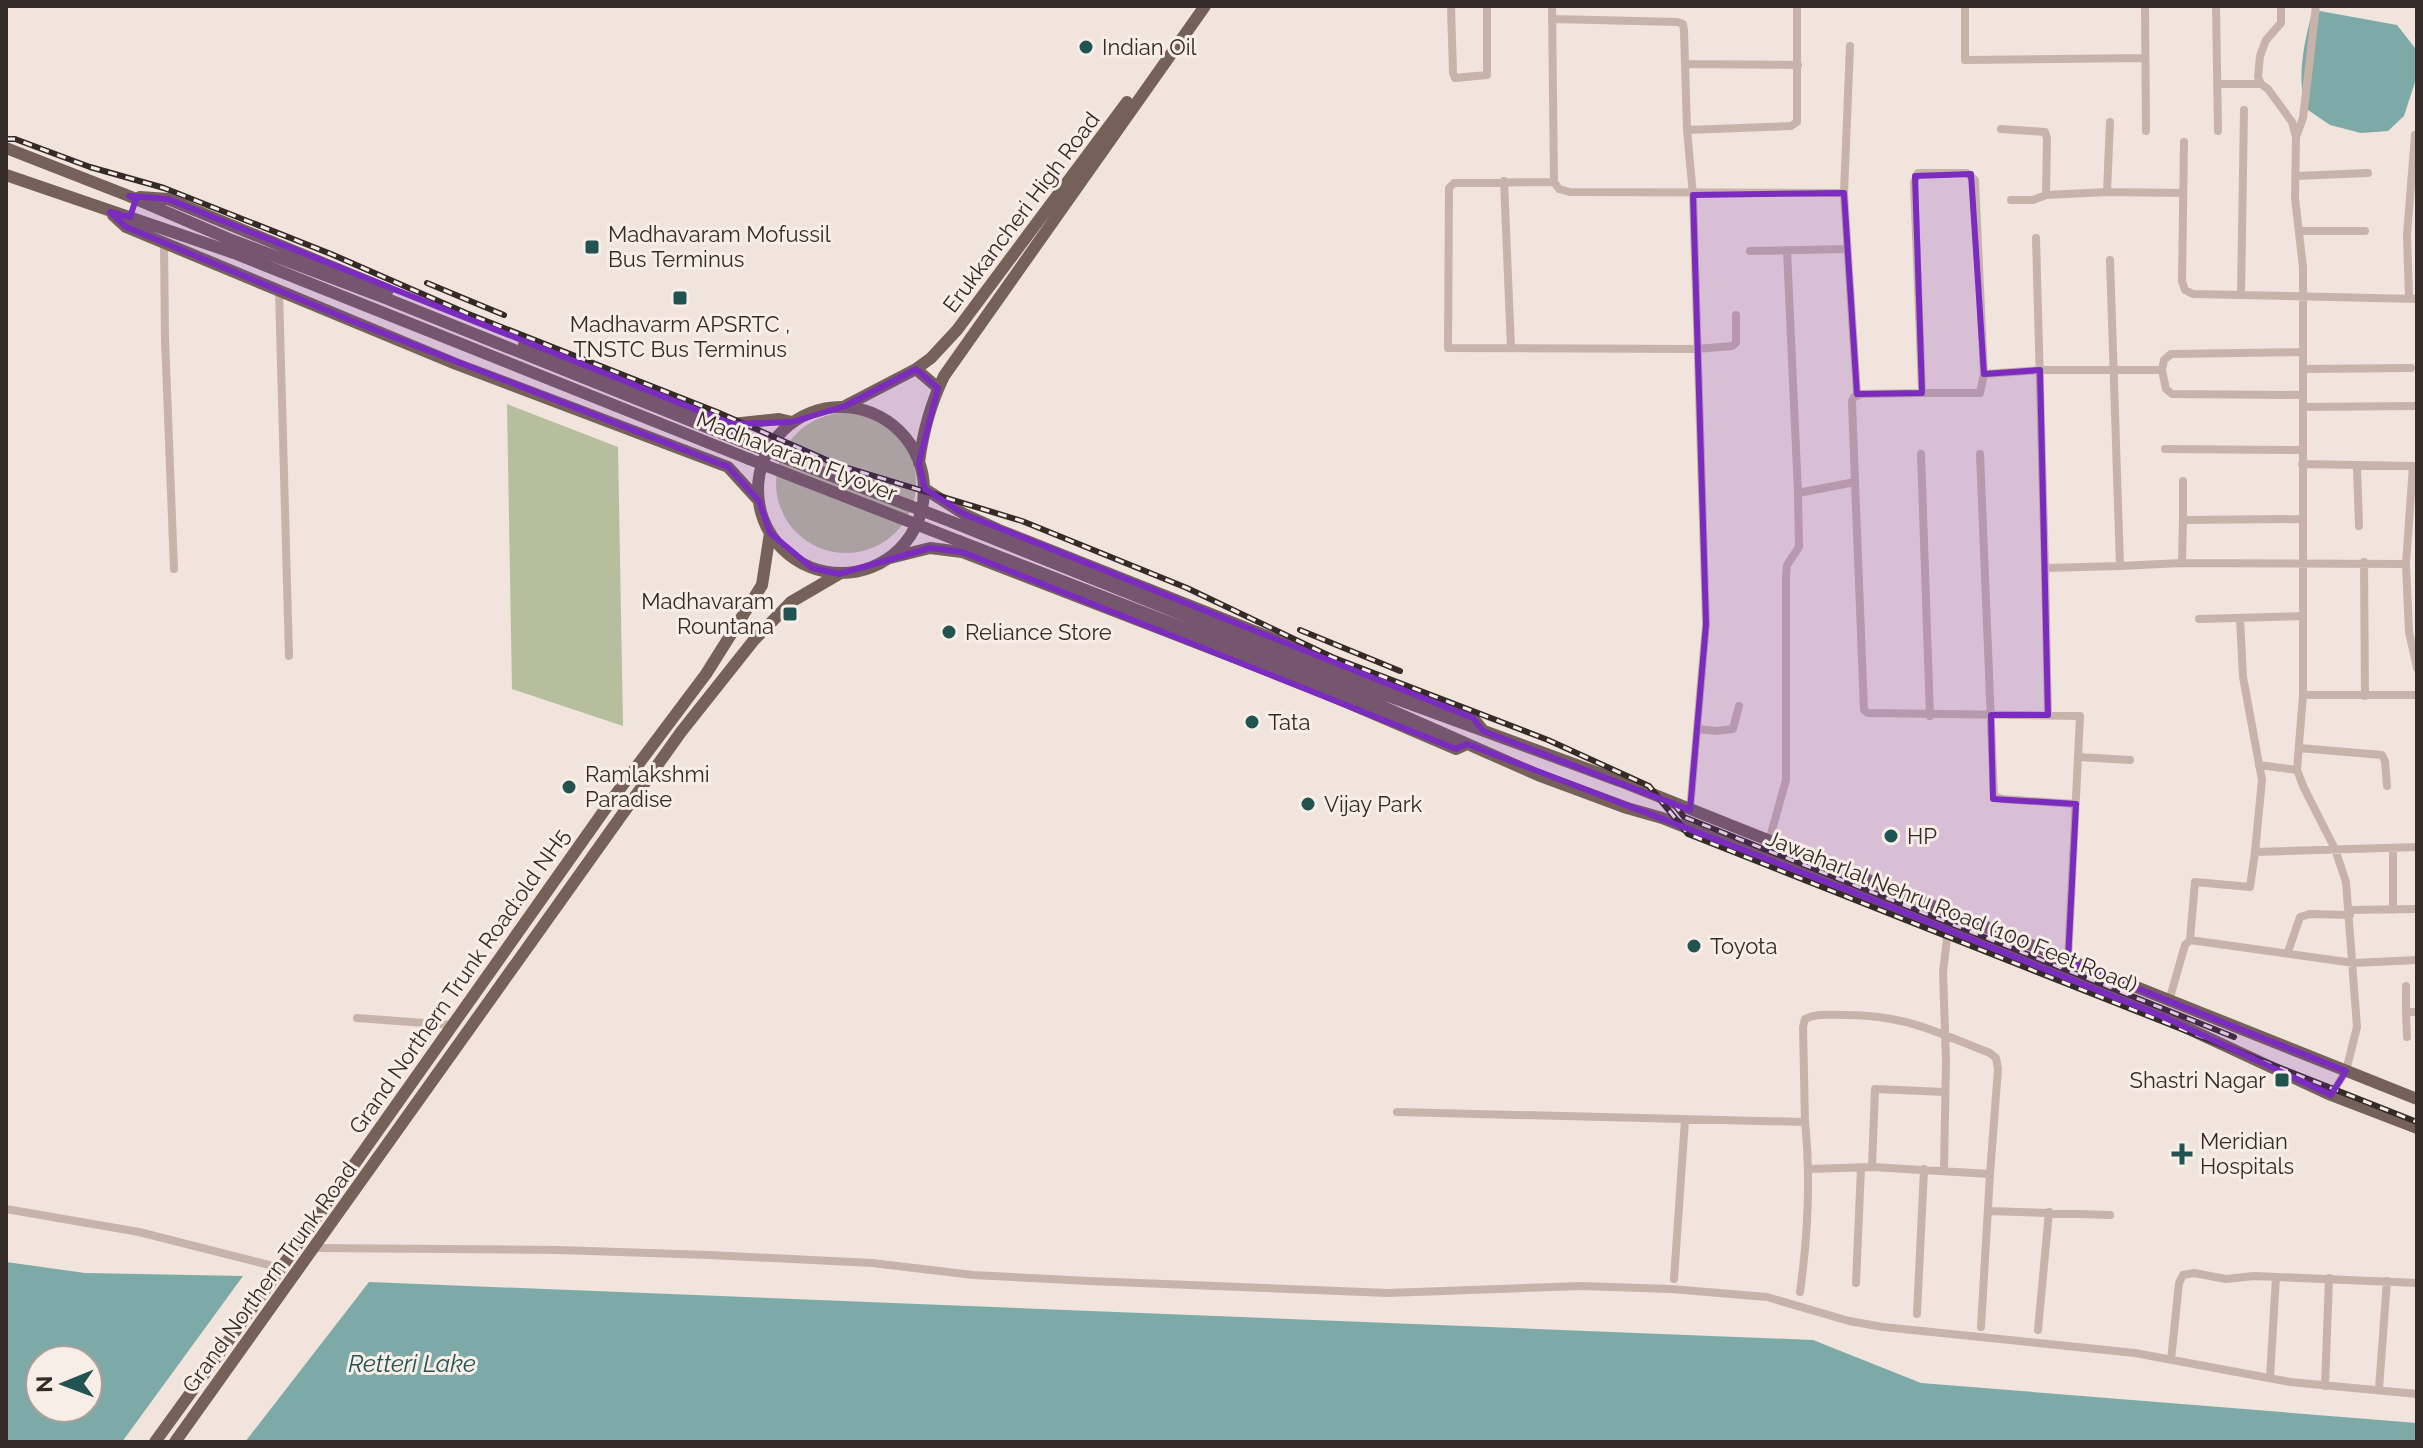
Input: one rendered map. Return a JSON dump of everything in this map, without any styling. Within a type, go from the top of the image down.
[{"type":"main road","name":"Erukkancheri High Road","points":[[845,406],[916,369],[957,330],[1125,106],[1195,6]]},
{"type":"main road","points":[[919,463],[923,429],[938,388],[1205,6]]},
{"type":"main road","points":[[6,148],[129,196],[168,199],[503,337],[732,424],[779,419],[792,422]]},
{"type":"main road","points":[[6,175],[110,212],[126,227],[456,364],[728,467],[759,501]]},
{"type":"main road","name":"Madhavaram Flyover","points":[[129,196],[229,239],[1483,731]]},
{"type":"main road","name":"Madhavaram Flyover","points":[[110,212],[149,221],[234,253],[749,459],[1340,688],[1467,744]]},
{"type":"main road","points":[[916,369],[938,388]]},
{"type":"main road","points":[[890,558],[909,539],[921,515],[925,489],[909,440],[892,422],[870,410],[845,406],[817,409],[792,422],[776,438],[765,457],[759,479],[759,501],[770,533],[788,554],[812,568],[839,574],[866,570],[890,558],[930,548],[962,552],[1311,687],[1456,749],[1467,744]]},
{"type":"main road","points":[[925,489],[964,514],[999,530],[1473,718],[1483,731]]},
{"type":"main road","name":"Grand Northern Trunk Road:old NH5","points":[[155,1442],[613,798],[706,674],[762,585],[770,533]]},
{"type":"main road","name":"Grand Northern Trunk Road","points":[[175,1442],[681,732],[754,640],[791,602],[839,574]]},
{"type":"main road","name":"Jawaharlal Nehru Road (100 Feet Road)","points":[[1483,731],[1769,841],[2417,1099]]},
{"type":"main road","name":"Jawaharlal Nehru Road (100 Feet Road)","points":[[1467,744],[1538,775],[1662,818],[2159,1015],[2331,1095],[2417,1128]]},
{"type":"street","points":[[1451,6],[1453,73],[1455,78],[1460,79],[1487,75],[1487,6]]},
{"type":"street","points":[[1552,6],[1554,182],[1559,189],[1570,192],[1693,195],[1844,193]]},
{"type":"street","points":[[1687,130],[1791,126],[1798,117],[1797,6]]},
{"type":"street","points":[[1965,6],[1965,60],[2145,58]]},
{"type":"street","points":[[2145,6],[2146,131]]},
{"type":"street","points":[[2216,6],[2218,131]]},
{"type":"street","points":[[2281,6],[2281,23],[2266,40],[2260,56],[2258,77],[2292,122],[2296,137],[2295,198],[2303,298],[2303,695],[2297,770],[2335,849],[2346,882],[2357,1027],[2346,1071],[2331,1095]]},
{"type":"street","points":[[2296,137],[2303,118],[2316,6]]},
{"type":"street","points":[[1552,19],[1683,24],[1693,195],[1706,624],[1690,810]]},
{"type":"street","points":[[1850,46],[1844,193],[1857,394],[1852,401],[1864,710],[1930,716],[2080,716],[2068,961]]},
{"type":"street","points":[[1685,64],[1798,65]]},
{"type":"street","points":[[2218,84],[2261,84]]},
{"type":"street","points":[[2241,295],[2244,110]]},
{"type":"street","points":[[2107,192],[2110,122]]},
{"type":"street","points":[[2001,129],[2045,132],[2046,195]]},
{"type":"street","points":[[2184,142],[2182,281],[2185,290],[2193,294],[2303,298],[2413,298],[2407,235],[2414,183],[2415,135]]},
{"type":"street","points":[[1857,394],[1980,393],[1984,374],[1975,180],[1967,173],[1918,173],[1914,182],[1922,393]]},
{"type":"street","points":[[2296,176],[2368,173]]},
{"type":"street","points":[[1504,181],[1511,348]]},
{"type":"street","points":[[1554,182],[1454,183],[1449,188],[1447,345],[1451,350],[1697,349],[1732,346],[1736,343],[1736,315]]},
{"type":"street","points":[[2011,200],[2107,192],[2183,193]]},
{"type":"street","points":[[2300,231],[2365,231]]},
{"type":"street","points":[[2036,238],[2048,715]]},
{"type":"street","points":[[164,242],[174,569]]},
{"type":"street","points":[[1750,251],[1847,249]]},
{"type":"street","points":[[1769,841],[1786,780],[1786,576],[1787,565],[1799,547],[1787,250]]},
{"type":"street","points":[[2110,260],[2120,566]]},
{"type":"street","points":[[279,291],[289,656]]},
{"type":"street","points":[[2303,352],[2171,354],[2164,360],[2162,370],[2166,389],[2172,394],[2303,395]]},
{"type":"street","points":[[2303,369],[2411,368]]},
{"type":"street","points":[[1984,374],[2040,370],[2162,370]]},
{"type":"street","points":[[2303,407],[2415,406]]},
{"type":"street","points":[[2165,449],[2302,450]]},
{"type":"street","points":[[1921,454],[1930,716]]},
{"type":"street","points":[[1980,454],[1994,796],[2076,804]]},
{"type":"street","points":[[2302,464],[2413,466],[2406,564],[2409,632],[2417,668]]},
{"type":"street","points":[[2357,467],[2359,526]]},
{"type":"street","points":[[2182,563],[2183,481]]},
{"type":"street","points":[[1798,493],[1855,482]]},
{"type":"street","points":[[2183,520],[2302,519]]},
{"type":"street","points":[[2364,562],[2365,696]]},
{"type":"street","points":[[2045,568],[2182,563],[2406,564]]},
{"type":"street","points":[[2199,619],[2302,616]]},
{"type":"street","points":[[2169,1001],[2185,945],[2190,940],[2195,882],[2250,887],[2262,792],[2243,677],[2240,618]]},
{"type":"street","points":[[2303,695],[2417,695]]},
{"type":"street","points":[[1697,729],[1733,729],[1739,706]]},
{"type":"street","points":[[2299,748],[2382,755],[2387,786]]},
{"type":"street","points":[[2078,757],[2130,760]]},
{"type":"street","points":[[2259,765],[2297,770]]},
{"type":"street","points":[[2255,852],[2417,847]]},
{"type":"street","points":[[2393,848],[2393,910]]},
{"type":"street","points":[[2288,952],[2300,917],[2417,909]]},
{"type":"street","points":[[1944,1170],[1943,972],[1948,930]]},
{"type":"street","points":[[2190,940],[2354,963],[2417,960]]},
{"type":"street","points":[[2406,986],[2407,1037]]},
{"type":"street","points":[[2406,1012],[2417,1012]]},
{"type":"street","points":[[1800,1292],[1808,1236],[1805,1019],[1813,1015],[1884,1016],[1909,1021],[1996,1058],[1998,1069],[1981,1327]]},
{"type":"street","points":[[357,1018],[452,1025]]},
{"type":"street","points":[[1872,1167],[1875,1089],[1944,1092]]},
{"type":"street","points":[[1397,1112],[1805,1122]]},
{"type":"street","points":[[1674,1279],[1685,1120]]},
{"type":"street","points":[[1809,1169],[1872,1167],[1990,1174]]},
{"type":"street","points":[[1856,1283],[1861,1168]]},
{"type":"street","points":[[1917,1314],[1924,1169]]},
{"type":"street","points":[[6,1209],[139,1232],[281,1268]]},
{"type":"street","points":[[1989,1211],[2110,1215]]},
{"type":"street","points":[[2038,1330],[2049,1212]]},
{"type":"street","points":[[315,1248],[649,1253],[872,1263],[1089,1281],[1388,1293],[1581,1286],[1737,1294],[1767,1297],[1849,1321],[1883,1327],[2041,1342],[2325,1386],[2417,1394]]},
{"type":"street","points":[[2171,1360],[2179,1283],[2183,1275],[2194,1273],[2226,1279],[2329,1278],[2417,1283]]},
{"type":"street","points":[[2270,1378],[2276,1277]]},
{"type":"street","points":[[2325,1386],[2329,1278]]},
{"type":"street","points":[[2379,1389],[2387,1281]]},
{"type":"highlighted area","points":[[1971,174],[1984,374],[2040,370],[2048,715],[1991,715],[1993,799],[2076,804],[2068,961],[2346,1071],[2331,1095],[2159,1015],[1868,898],[1467,744],[1456,749],[962,552],[930,548],[839,574],[812,568],[770,533],[759,501],[728,467],[352,321],[126,227],[110,212],[130,217],[136,199],[129,196],[168,199],[732,424],[792,422],[845,406],[916,369],[938,388],[919,463],[925,489],[964,514],[1473,718],[1483,731],[1690,810],[1706,624],[1693,195],[1844,193],[1857,394],[1922,393],[1915,176]]},
{"type":"green space","points":[[507,404],[618,447],[623,726],[512,689]]},
{"type":"green space","points":[[846,413],[873,418],[896,433],[911,456],[916,483],[911,510],[896,533],[873,548],[846,553],[819,548],[796,533],[781,510],[776,483],[781,456],[796,433],[819,418]]},
{"type":"water","points":[[2312,12],[2397,25],[2415,48],[2415,82],[2404,116],[2388,131],[2361,133],[2330,125],[2305,108],[2302,83],[2304,48]]},
{"type":"water","points":[[6,1262],[85,1273],[243,1276],[122,1442],[6,1442]]},
{"type":"water","name":"Retteri Lake","points":[[369,1282],[1813,1340],[1921,1383],[2417,1423],[2417,1442],[245,1442]]},
{"type":"railway","points":[[6,139],[15,139],[90,167],[164,188],[331,254],[466,313],[717,412],[838,465],[1022,521],[1187,588],[1332,657],[1548,740],[1649,786],[1688,834],[2417,1122]]},
{"type":"railway","points":[[427,283],[504,315]]},
{"type":"railway","points":[[1300,630],[1400,671]]},
{"type":"railway","points":[[1674,804],[1684,817],[2234,1037]]},
{"type":"place","name":"Indian Oil","points":[[1086,47]]},
{"type":"place","name":"Madhavaram Mofussil Bus Terminus","points":[[592,247]]},
{"type":"place","name":"Madhavarm APSRTC , TNSTC Bus Terminus","points":[[680,298]]},
{"type":"place","name":"Madhavaram Rountana","points":[[790,614]]},
{"type":"place","name":"Reliance Store","points":[[949,632]]},
{"type":"place","name":"Tata","points":[[1252,722]]},
{"type":"place","name":"Ramlakshmi Paradise","points":[[569,787]]},
{"type":"place","name":"Vijay Park","points":[[1308,804]]},
{"type":"place","name":"HP","points":[[1891,836]]},
{"type":"place","name":"Toyota","points":[[1694,946]]},
{"type":"place","name":"Shastri Nagar","points":[[2282,1080]]},
{"type":"place","name":"Meridian Hospitals","points":[[2182,1154]]}]
